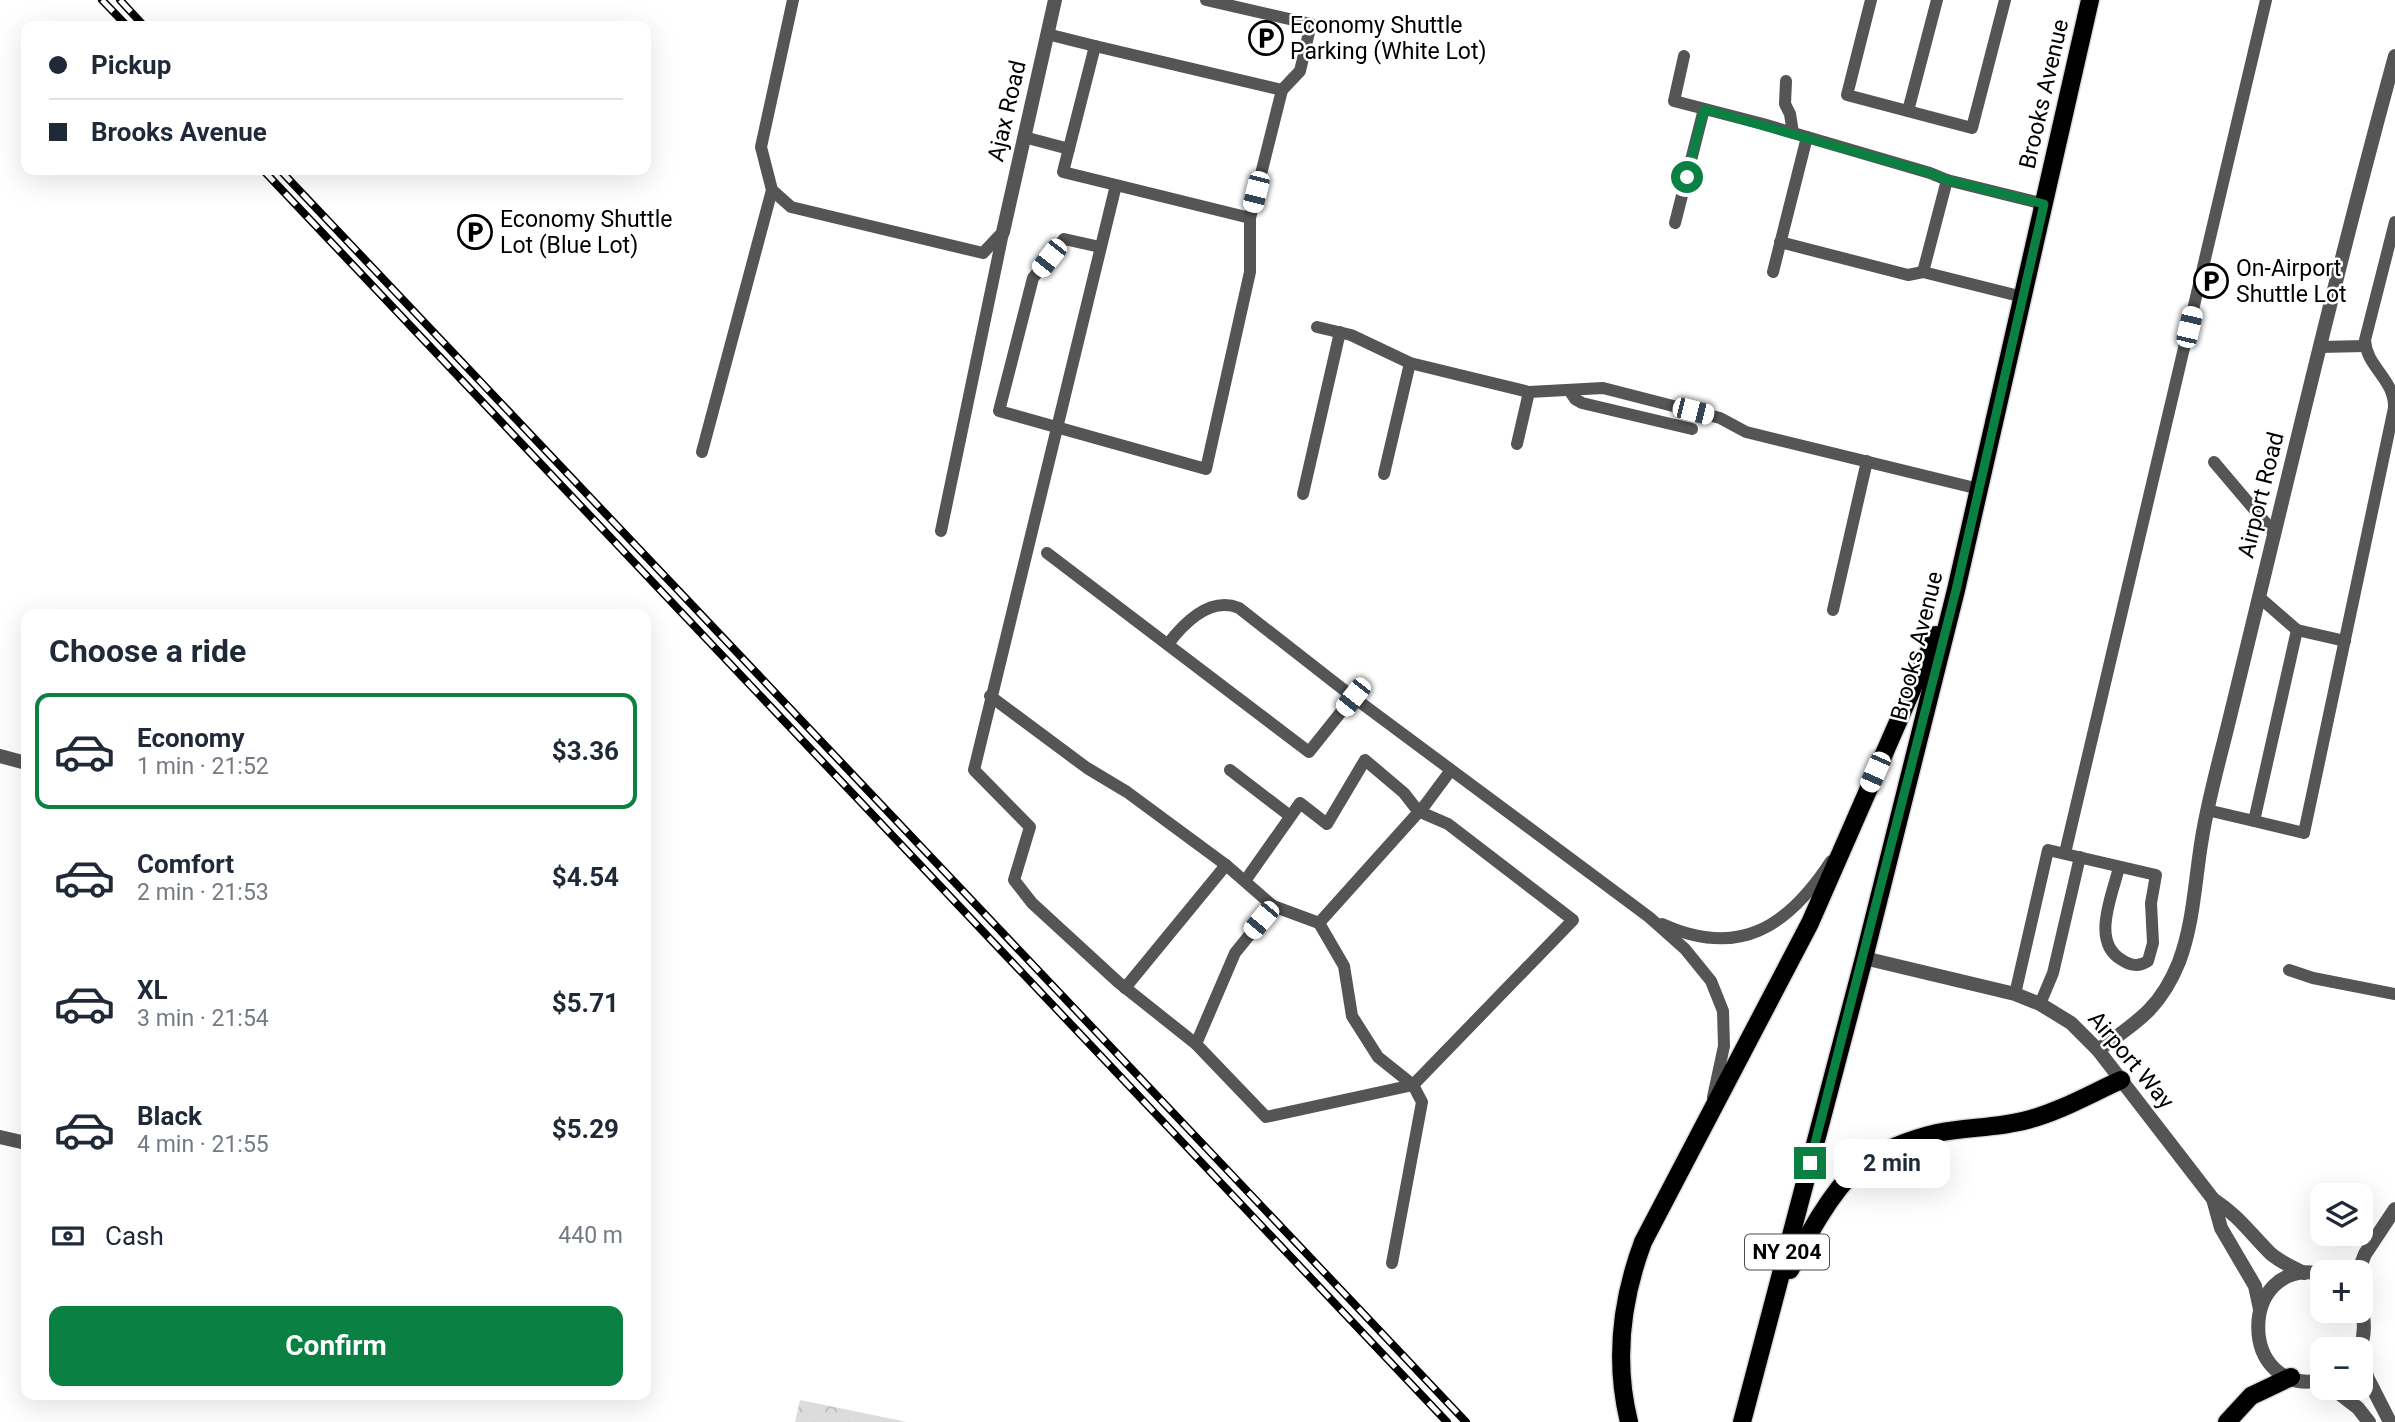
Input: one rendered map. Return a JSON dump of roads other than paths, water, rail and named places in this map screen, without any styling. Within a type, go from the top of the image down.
[{"type":"main road","name":"Brooks Avenue","points":[[1742,1422],[1864,958],[1956,590],[2088,1]]},
{"type":"main road","points":[[1629,1422],[1624,1395],[1621,1347],[1623,1317],[1630,1279],[1643,1242],[1790,963],[1956,590]]},
{"type":"main road","points":[[1771,1315],[1790,1270],[1812,1230],[1860,1165],[1909,1141],[2026,1121],[2055,1112],[2121,1080]]},
{"type":"main road","points":[[2227,1422],[2251,1396],[2291,1377]]},
{"type":"street","name":"Ajax Road","points":[[1003,232],[1055,0]]},
{"type":"street","name":"Airport Road","points":[[2098,1050],[2153,1008],[2172,978],[2184,948],[2194,906],[2207,810],[2320,346],[2391,88],[2395,55]]},
{"type":"street","points":[[0,756],[21,762]]},
{"type":"street","name":"Airport Way","points":[[1864,958],[2015,994],[2040,1004],[2081,1031],[2213,1199],[2234,1213],[2284,1264],[2304,1273]]},
{"type":"street","points":[[0,1137],[21,1142]]},
{"type":"street","name":"Airport Way","points":[[2213,1199],[2221,1228],[2255,1286],[2260,1309]]},
{"type":"street","points":[[2363,1260],[2395,1209]]},
{"type":"street","points":[[2310,1273],[2290,1277],[2277,1284],[2260,1309],[2257,1325],[2258,1342],[2271,1363],[2291,1377],[2310,1380]]},
{"type":"street","points":[[2373,1389],[2390,1422]]},
{"type":"street","points":[[2348,1400],[2369,1422]]},
{"type":"lane","points":[[702,452],[772,190],[761,147],[793,0]]},
{"type":"lane","points":[[1100,247],[1064,239],[1033,278],[999,411],[1206,469],[1250,272],[1250,218],[1282,90],[1300,71],[1311,24],[1206,0]]},
{"type":"lane","points":[[1871,0],[1847,95],[1972,128],[2006,0]]},
{"type":"lane","points":[[1908,111],[1937,0]]},
{"type":"lane","points":[[2065,853],[2266,0]]},
{"type":"lane","points":[[1048,34],[1282,90]]},
{"type":"lane","points":[[1095,46],[1063,172],[1250,218]]},
{"type":"lane","points":[[1685,57],[1674,101],[1807,137],[1947,180],[2044,204]]},
{"type":"lane","points":[[1786,81],[1785,104],[1790,114],[1793,133]]},
{"type":"lane","points":[[1675,223],[1704,109]]},
{"type":"lane","points":[[1024,137],[1069,149]]},
{"type":"lane","points":[[1773,272],[1807,137]]},
{"type":"lane","points":[[1923,272],[1947,180]]},
{"type":"lane","points":[[1116,185],[974,770],[1030,827],[1014,880],[1032,903],[1125,988],[1196,1044],[1266,1117],[1413,1085],[1573,920],[1448,824],[1418,811],[1404,793],[1365,760],[1327,824],[1300,803],[1245,881]]},
{"type":"lane","points":[[772,190],[791,207],[982,253],[1003,232]]},
{"type":"lane","points":[[2207,810],[2304,833],[2390,449],[2393,392],[2369,357],[2365,346],[2395,222]]},
{"type":"lane","points":[[941,530],[1003,232]]},
{"type":"lane","points":[[1780,242],[1908,275],[1923,272],[2023,297]]},
{"type":"lane","points":[[1317,327],[1363,340],[1410,363],[1529,392],[1593,388],[1613,391],[1720,418],[1746,432],[1979,488]]},
{"type":"lane","points":[[1303,494],[1340,332]]},
{"type":"lane","points":[[2320,346],[2365,346]]},
{"type":"lane","points":[[1384,474],[1410,363]]},
{"type":"lane","points":[[1569,390],[1575,399],[1582,403],[1692,429]]},
{"type":"lane","points":[[1517,444],[1529,392]]},
{"type":"lane","points":[[1833,610],[1867,461]]},
{"type":"lane","points":[[2214,462],[2275,534]]},
{"type":"lane","points":[[1047,553],[1309,752],[1353,697]]},
{"type":"lane","points":[[2259,597],[2297,630],[2345,641]]},
{"type":"lane","points":[[1168,644],[1203,611],[1230,604],[1247,613],[1353,697],[1649,918],[1696,961],[1711,981],[1723,1011],[1725,1034],[1722,1060],[1701,1131]]},
{"type":"lane","points":[[2254,821],[2297,630]]},
{"type":"lane","points":[[990,696],[1226,865],[1273,906],[1319,923],[1343,966],[1352,1016],[1378,1057],[1413,1085],[1422,1101],[1392,1263]]},
{"type":"lane","points":[[1230,770],[1290,816]]},
{"type":"lane","points":[[1319,923],[1451,770]]},
{"type":"lane","points":[[1649,918],[1682,932],[1714,939],[1740,937],[1759,931],[1786,914],[1807,893],[1828,866],[1850,830]]},
{"type":"lane","points":[[2015,994],[2048,850],[2065,853],[2157,875],[2151,903],[2152,948],[2148,961],[2142,965],[2121,960],[2111,951],[2107,942],[2106,920],[2119,866]]},
{"type":"lane","points":[[2040,1004],[2053,973],[2080,857]]},
{"type":"lane","points":[[1125,988],[1226,865]]},
{"type":"lane","points":[[1196,1044],[1235,953],[1273,906]]},
{"type":"lane","points":[[2289,970],[2313,978],[2395,994]]},
{"type":"railway","points":[[102,0],[122,21]]},
{"type":"railway","points":[[120,0],[139,21]]},
{"type":"railway","points":[[268,175],[1447,1422]]},
{"type":"railway","points":[[285,175],[1466,1422]]},
{"type":"place","name":"Economy Shuttle Parking (White Lot)","points":[[1266,38]]},
{"type":"place","name":"Economy Shuttle Lot (Blue Lot)","points":[[475,232]]},
{"type":"place","name":"On-Airport Shuttle Lot","points":[[2211,281]]}]
